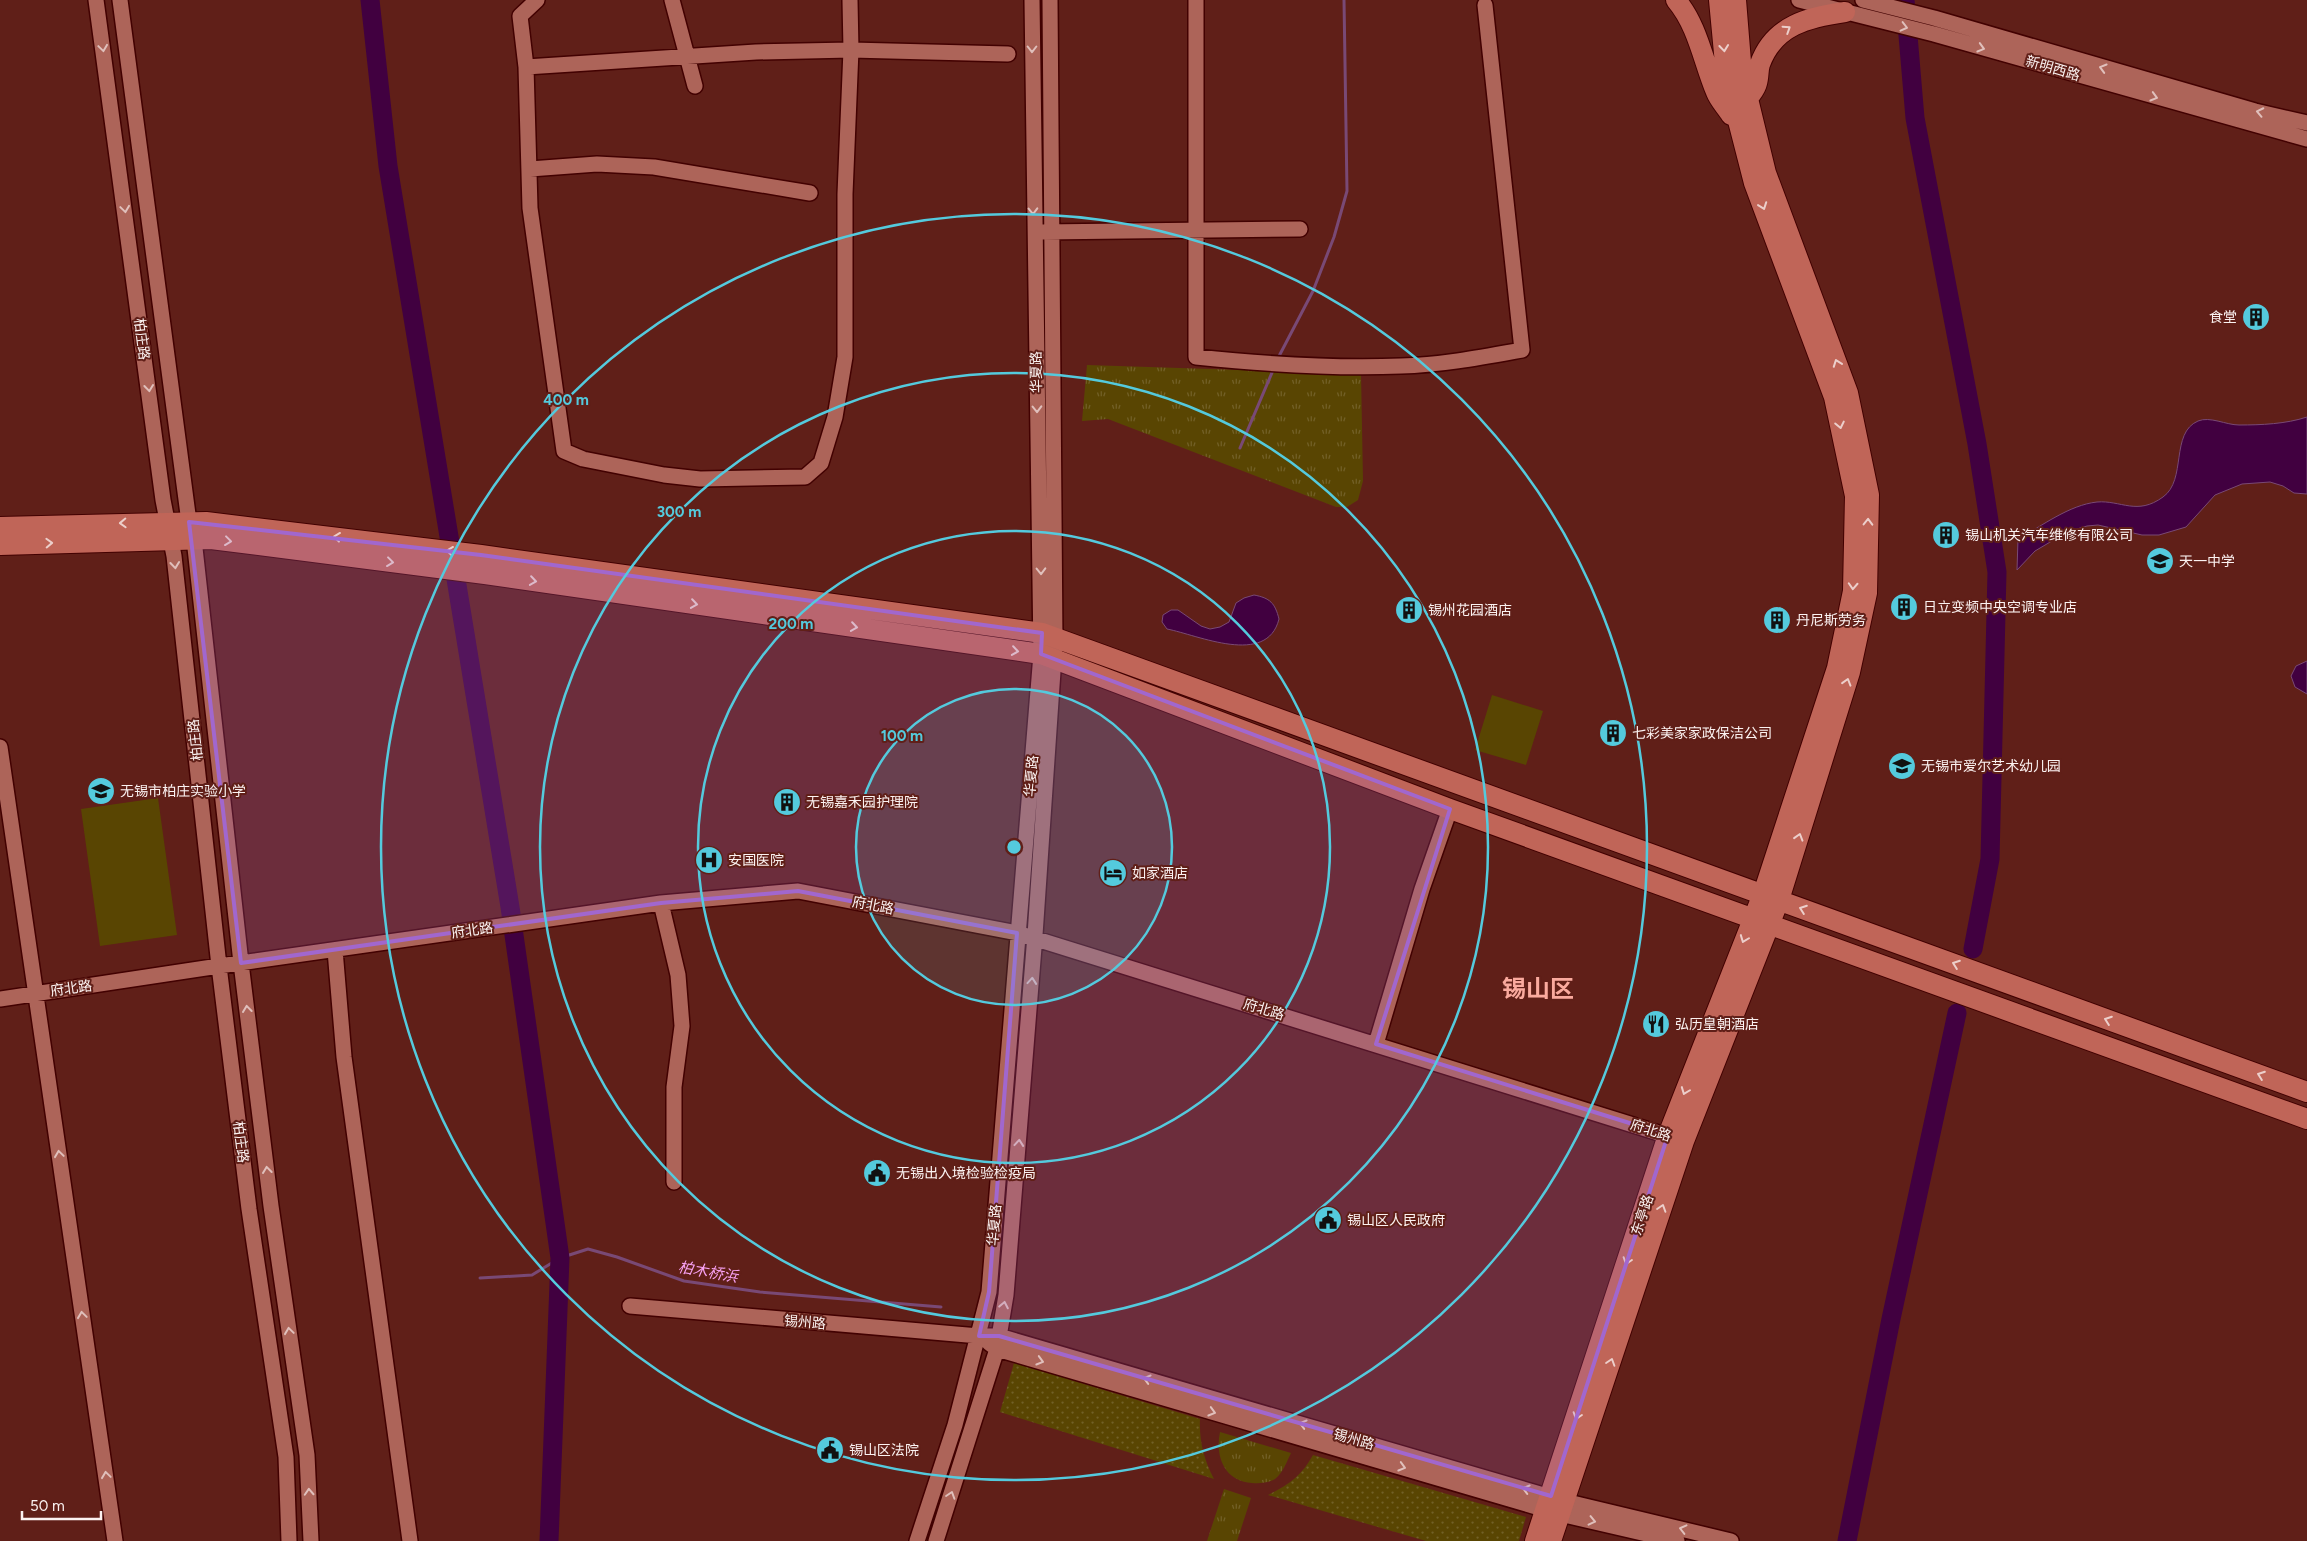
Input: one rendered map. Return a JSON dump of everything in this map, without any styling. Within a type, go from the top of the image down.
[{"type":"main road","points":[[1676,0],[1685,11],[1699,43],[1717,94],[1738,125]]},
{"type":"main road","points":[[1719,0],[1726,74],[1738,125],[1754,183],[1834,397],[1855,496],[1853,591],[1836,668],[1771,897]]},
{"type":"main road","points":[[1736,0],[1742,74],[1766,173],[1848,393],[1869,495],[1867,593],[1850,672],[1771,897]]},
{"type":"main road","points":[[1747,100],[1757,84],[1760,64],[1771,42],[1782,31],[1798,22],[1845,12]]},
{"type":"main road","points":[[0,544],[192,530],[206,522],[420,547],[483,564],[1048,657],[1450,809],[2307,1119]]},
{"type":"main road","points":[[0,527],[168,531]]},
{"type":"main road","points":[[192,530],[211,539],[424,566],[483,564],[1049,634],[2307,1092]]},
{"type":"main road","name":"东亭路","points":[[1536,1541],[1555,1505],[1676,1138],[1771,897]]},
{"type":"main road","name":"东亭路","points":[[1551,1541],[1555,1505]]},
{"type":"street","name":"柏庄路","points":[[96,0],[168,531],[174,556],[219,966],[249,1209],[286,1457],[289,1541]]},
{"type":"street","name":"柏庄路","points":[[120,0],[192,530],[241,963],[271,1206],[308,1455],[311,1541]]},
{"type":"street","points":[[537,0],[520,16],[526,67],[530,208],[564,451],[583,459],[664,475],[700,479],[805,477],[821,463],[835,417],[845,358],[845,194],[851,50],[850,0]]},
{"type":"street","points":[[672,0],[694,86]]},
{"type":"street","name":"华夏路","points":[[1032,0],[1033,232],[1049,634]]},
{"type":"street","name":"华夏路","points":[[936,1541],[998,1342],[1006,1295],[1035,938],[1049,634],[1050,0]]},
{"type":"street","points":[[1196,0],[1196,357],[1245,362],[1336,366],[1404,366],[1522,350],[1485,5]]},
{"type":"street","name":"新明西路","points":[[1799,0],[1934,34],[2307,139]]},
{"type":"street","name":"新明西路","points":[[1868,1],[1934,18],[2255,111],[2307,123]]},
{"type":"street","points":[[526,67],[756,52],[851,50],[1008,54]]},
{"type":"street","points":[[530,169],[597,164],[654,167],[810,193]]},
{"type":"street","points":[[1033,232],[1300,229]]},
{"type":"street","name":"华夏路","points":[[917,1541],[955,1425],[989,1292],[1018,934],[1048,657]]},
{"type":"street","points":[[0,747],[115,1541]]},
{"type":"street","points":[[1376,1044],[1422,889],[1450,809]]},
{"type":"street","name":"府北路","points":[[0,999],[661,903],[798,890],[1035,938],[1676,1138]]},
{"type":"street","points":[[661,903],[678,975],[682,1026],[674,1086],[674,1182]]},
{"type":"street","points":[[335,950],[344,1057],[410,1541]]},
{"type":"street","name":"锡州路","points":[[630,1306],[979,1336],[1677,1541]]},
{"type":"street","name":"锡州路","points":[[1555,1505],[1731,1541]]},
{"type":"highlighted area","points":[[189,522],[481,555],[1042,633],[1041,654],[1450,809],[1376,1044],[1668,1135],[1551,1496],[999,1336],[979,1336],[989,1292],[1017,933],[798,891],[661,903],[241,963]]},
{"type":"green space","points":[[1087,365],[1361,374],[1363,481],[1358,500],[1347,507],[1336,507],[1108,419],[1082,421]]},
{"type":"green space","points":[[1492,695],[1543,711],[1526,765],[1475,750]]},
{"type":"green space","points":[[158,798],[177,935],[100,946],[81,809]]},
{"type":"green space","points":[[1014,1363],[1200,1419],[1200,1435],[1203,1450],[1207,1465],[1214,1479],[1000,1412]]},
{"type":"green space","points":[[1220,1432],[1291,1453],[1283,1470],[1275,1479],[1260,1483],[1242,1481],[1234,1478],[1224,1466],[1219,1450]]},
{"type":"green space","points":[[1313,1455],[1526,1517],[1519,1541],[1426,1541],[1268,1495],[1294,1479]]},
{"type":"green space","points":[[1224,1489],[1251,1498],[1237,1541],[1207,1541]]},
{"type":"shaded area","points":[[2307,417],[2307,494],[2294,493],[2283,486],[2270,482],[2242,484],[2215,495],[2186,527],[2159,535],[2142,535],[2098,525],[2087,526],[2067,532],[2035,551],[2017,570],[2018,539],[2076,507],[2097,502],[2145,506],[2163,497],[2175,480],[2184,436],[2189,427],[2198,421],[2213,420],[2234,425],[2256,425],[2282,423]]},
{"type":"shaded area","points":[[1254,595],[1271,602],[1276,609],[1279,619],[1272,633],[1261,642],[1246,645],[1213,641],[1167,629],[1162,622],[1163,615],[1171,610],[1178,610],[1201,626],[1210,629],[1220,627],[1229,622],[1236,603]]},
{"type":"shaded area","points":[[2307,661],[2307,694],[2295,687],[2291,676],[2296,666]]},
{"type":"waterway","points":[[370,0],[388,166],[510,907],[560,1258],[549,1541]]},
{"type":"waterway","points":[[1277,360],[1313,291],[1334,237],[1347,191],[1344,0]]},
{"type":"waterway","points":[[1905,0],[1915,118],[1977,444],[1997,572],[1990,859],[1973,949]]},
{"type":"waterway","points":[[1240,448],[1274,368]]},
{"type":"waterway","points":[[1847,1541],[1891,1319],[1957,1013]]},
{"type":"waterway","name":"柏木桥浜","points":[[480,1278],[532,1275],[560,1258],[588,1249],[617,1257],[684,1281],[760,1292],[941,1307]]},
{"type":"place","name":"食堂","points":[[2256,317]]},
{"type":"place","name":"锡山机关汽车维修有限公司","points":[[1946,535]]},
{"type":"place","name":"天一中学","points":[[2160,561]]},
{"type":"place","name":"日立变频中央空调专业店","points":[[1904,607]]},
{"type":"place","name":"锡州花园酒店","points":[[1409,610]]},
{"type":"place","name":"丹尼斯劳务","points":[[1777,620]]},
{"type":"place","name":"七彩美家家政保洁公司","points":[[1613,733]]},
{"type":"place","name":"无锡市爱尔艺术幼儿园","points":[[1902,766]]},
{"type":"place","name":"无锡市柏庄实验小学","points":[[101,791]]},
{"type":"place","name":"无锡嘉禾园护理院","points":[[787,802]]},
{"type":"place","name":"安国医院","points":[[709,860]]},
{"type":"place","name":"如家酒店","points":[[1113,873]]},
{"type":"place","name":"弘历皇朝酒店","points":[[1656,1024]]},
{"type":"place","name":"无锡出入境检验检疫局","points":[[877,1173]]},
{"type":"place","name":"锡山区人民政府","points":[[1328,1220]]},
{"type":"place","name":"锡山区法院","points":[[830,1450]]},
{"type":"district","name":"锡山区","points":[[1538,989]]}]
